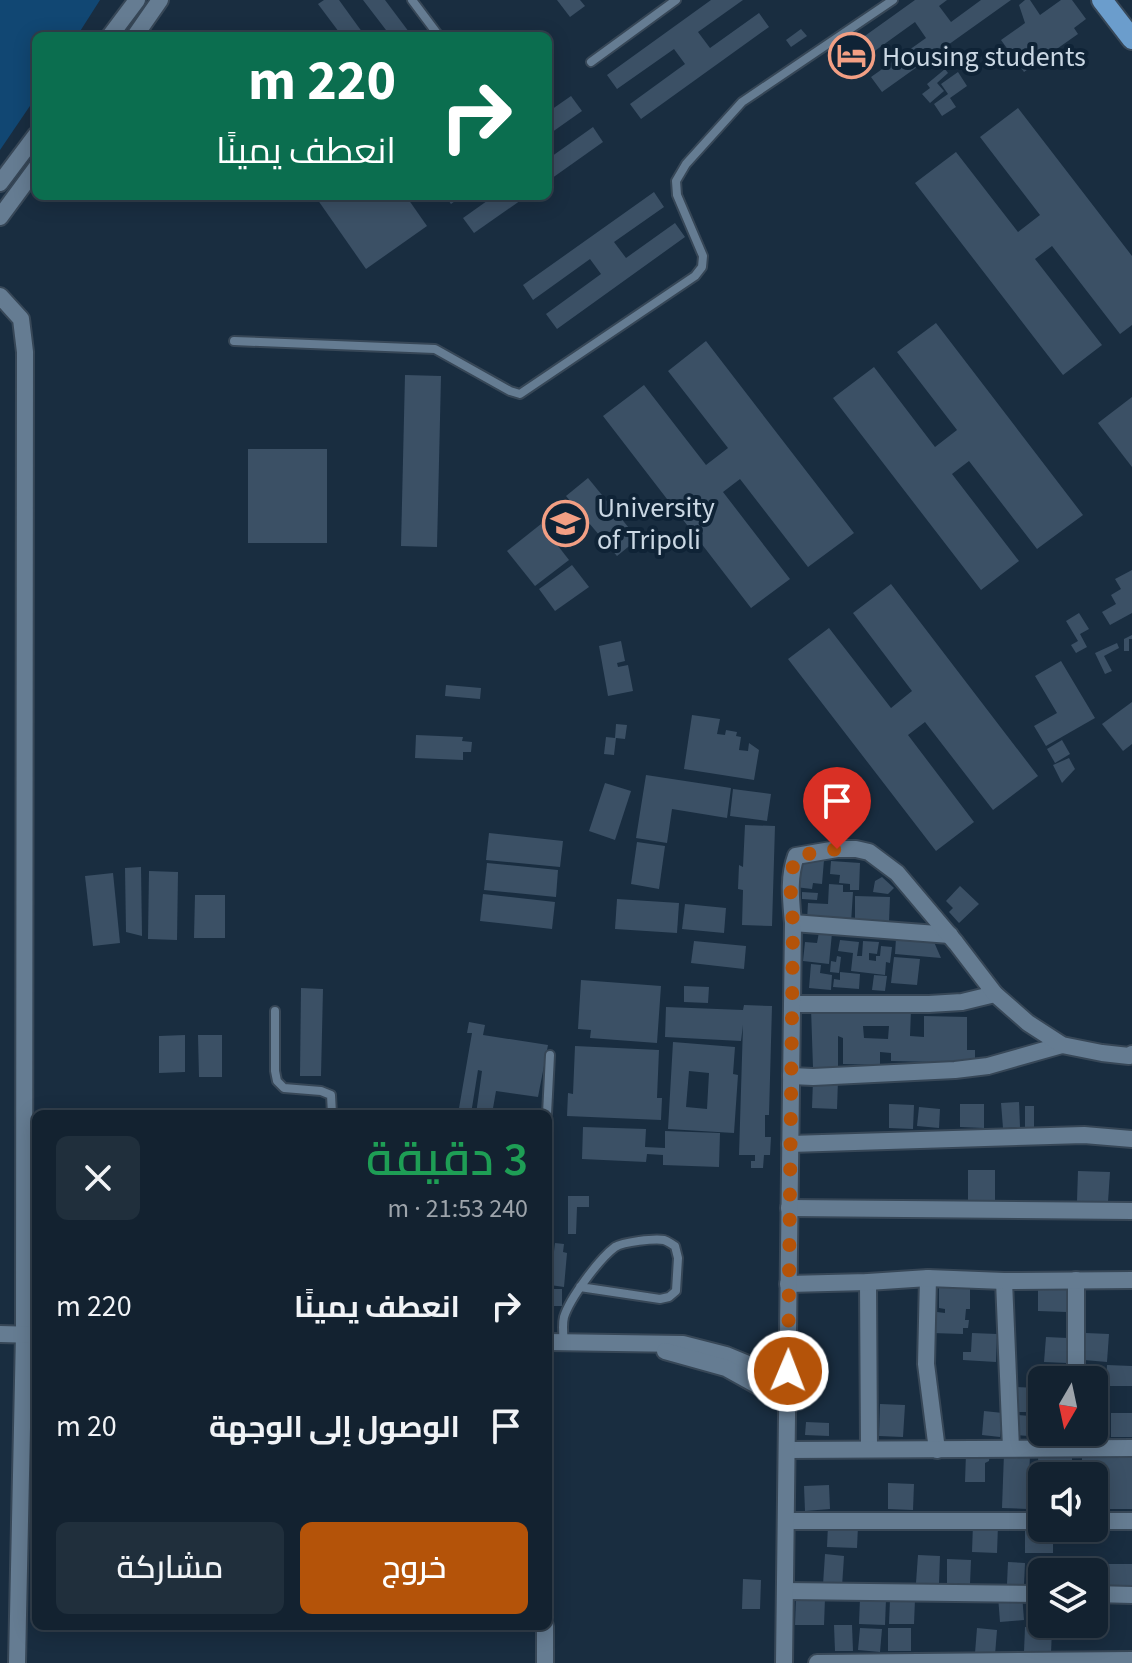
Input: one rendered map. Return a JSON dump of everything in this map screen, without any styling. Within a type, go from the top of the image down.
[{"type":"main road","points":[[1102,0],[1132,39]]},
{"type":"street","points":[[113,32],[137,0]]},
{"type":"street","points":[[138,32],[160,0]]},
{"type":"street","points":[[0,183],[32,140]]},
{"type":"street","points":[[0,217],[32,173]]},
{"type":"street","points":[[0,296],[21,319],[25,352],[30,1334],[17,1663]]},
{"type":"street","points":[[784,1663],[791,879],[796,856],[837,849],[869,852],[897,873],[995,994],[1028,1023],[1062,1045],[1131,1056]]},
{"type":"street","points":[[793,923],[950,935]]},
{"type":"street","points":[[792,1004],[929,1004],[962,1002],[995,994]]},
{"type":"street","points":[[791,1076],[988,1066],[1062,1045]]},
{"type":"street","points":[[790,1144],[1084,1135],[1132,1139]]},
{"type":"street","points":[[789,1208],[1132,1211]]},
{"type":"street","points":[[788,1284],[928,1278],[1132,1280]]},
{"type":"street","points":[[928,1278],[926,1364],[937,1450]]},
{"type":"street","points":[[1076,1280],[1076,1366]]},
{"type":"street","points":[[1004,1281],[1011,1448]]},
{"type":"street","points":[[868,1282],[869,1448]]},
{"type":"street","points":[[0,1334],[30,1334]]},
{"type":"street","points":[[556,1342],[683,1344],[726,1355],[787,1380]]},
{"type":"street","points":[[636,1343],[726,1368],[787,1402]]},
{"type":"street","points":[[1108,1445],[1132,1448]]},
{"type":"street","points":[[787,1450],[937,1450],[1028,1446]]},
{"type":"street","points":[[786,1521],[1028,1521]]},
{"type":"street","points":[[1108,1521],[1132,1521]]},
{"type":"street","points":[[785,1591],[1028,1594]]},
{"type":"street","points":[[1108,1594],[1132,1595]]},
{"type":"street","points":[[545,1630],[545,1663]]},
{"type":"street","points":[[817,1663],[1132,1660]]},
{"type":"lane","points":[[412,0],[436,32]]},
{"type":"lane","points":[[591,62],[676,0]]},
{"type":"lane","points":[[234,341],[435,349],[520,394],[695,276],[702,267],[703,256],[677,195],[676,181],[686,164],[742,102],[893,0]]},
{"type":"lane","points":[[275,1011],[277,1081],[284,1088],[321,1091],[331,1095],[332,1110]]},
{"type":"lane","points":[[547,1110],[550,1055]]},
{"type":"lane","points":[[556,1342],[565,1313],[580,1287],[614,1248],[626,1242],[664,1240],[675,1246],[678,1258],[676,1291],[669,1297],[660,1299],[580,1287]]},
{"type":"shaded area","points":[[0,0],[100,0],[80,32],[32,32],[32,103],[0,150]]},
{"type":"building","points":[[324,0],[339,0],[362,32],[339,32],[318,4]]},
{"type":"building","points":[[363,0],[385,0],[409,32],[383,32],[386,30]]},
{"type":"building","points":[[557,0],[580,0],[585,6],[570,17]]},
{"type":"building","points":[[711,0],[743,0],[698,32],[710,48],[759,13],[769,27],[641,119],[630,104],[685,64],[674,49],[617,89],[607,75]]},
{"type":"building","points":[[915,0],[947,0],[939,6],[951,22],[981,0],[1011,0],[882,92],[871,77],[926,38],[915,22],[858,63],[848,48]]},
{"type":"building","points":[[1030,0],[1040,15],[1061,0],[1072,0],[1086,19],[1074,28],[1078,34],[1024,72],[1001,40],[1025,23],[1019,5]]},
{"type":"building","points":[[801,29],[807,36],[791,47],[786,40]]},
{"type":"building","points":[[945,69],[948,73],[937,83],[944,91],[930,103],[922,94],[930,88],[927,84]]},
{"type":"building","points":[[958,72],[967,86],[950,98],[956,107],[942,116],[934,104],[948,94],[941,84]]},
{"type":"building","points":[[571,96],[582,111],[552,132],[552,109]]},
{"type":"building","points":[[1018,108],[1132,256],[1132,325],[1120,334],[1052,246],[1035,259],[1102,345],[1063,375],[915,183],[956,152],[1018,232],[1040,215],[980,137]]},
{"type":"building","points":[[593,127],[603,142],[552,178],[552,156]]},
{"type":"building","points":[[654,192],[664,207],[614,242],[626,258],[675,223],[685,237],[557,329],[546,314],[601,274],[590,259],[533,300],[523,285]]},
{"type":"building","points":[[318,200],[409,200],[427,226],[366,269]]},
{"type":"building","points":[[488,200],[521,200],[474,233],[463,218]]},
{"type":"building","points":[[936,323],[1083,515],[1037,549],[969,461],[952,474],[1019,561],[981,590],[833,398],[874,367],[935,447],[957,430],[897,352]]},
{"type":"building","points":[[706,341],[854,533],[808,567],[740,479],[723,492],[790,579],[751,608],[603,416],[644,385],[706,465],[728,448],[668,371]]},
{"type":"building","points":[[405,375],[441,376],[437,547],[401,546]]},
{"type":"building","points":[[1132,397],[1132,467],[1098,423]]},
{"type":"building","points":[[248,449],[327,449],[327,543],[248,543]]},
{"type":"building","points":[[588,478],[638,539],[617,556],[566,496]]},
{"type":"building","points":[[541,524],[569,560],[535,586],[507,551]]},
{"type":"building","points":[[572,565],[589,587],[555,611],[539,589]]},
{"type":"building","points":[[1132,570],[1132,613],[1110,625],[1102,612],[1116,604],[1111,595],[1121,589],[1115,579]]},
{"type":"building","points":[[891,584],[1038,776],[993,810],[925,722],[908,735],[974,822],[936,851],[788,659],[829,628],[891,708],[912,691],[853,613]]},
{"type":"building","points":[[1079,613],[1089,629],[1080,634],[1087,647],[1076,653],[1071,645],[1078,641],[1066,621]]},
{"type":"building","points":[[1132,635],[1129,651],[1124,651],[1124,639]]},
{"type":"building","points":[[621,641],[625,661],[617,663],[618,667],[628,665],[633,691],[608,696],[599,646]]},
{"type":"building","points":[[1117,643],[1119,648],[1104,656],[1112,671],[1105,674],[1095,653]]},
{"type":"building","points":[[1061,661],[1095,718],[1046,746],[1034,726],[1057,713],[1035,676]]},
{"type":"building","points":[[446,685],[481,688],[480,699],[445,696]]},
{"type":"building","points":[[1132,702],[1132,744],[1123,751],[1102,724]]},
{"type":"building","points":[[692,715],[720,719],[717,734],[725,735],[726,730],[737,732],[736,736],[741,737],[739,750],[748,751],[749,743],[759,750],[754,780],[684,769]]},
{"type":"building","points":[[616,724],[627,725],[625,739],[616,738],[614,755],[604,754],[606,737],[615,738]]},
{"type":"building","points":[[416,735],[463,737],[462,741],[472,742],[471,752],[463,752],[463,760],[415,758]]},
{"type":"building","points":[[1062,740],[1070,754],[1055,763],[1047,749]]},
{"type":"building","points":[[1069,758],[1075,769],[1062,783],[1053,765]]},
{"type":"building","points":[[646,775],[731,788],[727,818],[672,809],[667,843],[636,838]]},
{"type":"building","points":[[605,783],[631,791],[615,840],[589,831]]},
{"type":"building","points":[[733,789],[771,794],[767,821],[730,816]]},
{"type":"building","points":[[745,825],[775,826],[772,926],[742,925],[743,890],[738,889],[739,865],[743,867]]},
{"type":"building","points":[[489,833],[563,841],[560,867],[486,860]]},
{"type":"building","points":[[637,842],[665,846],[659,889],[631,884]]},
{"type":"building","points":[[798,858],[824,860],[822,884],[813,883],[812,889],[795,887]]},
{"type":"building","points":[[831,861],[860,863],[859,890],[850,890],[850,884],[839,883],[840,875],[830,874]]},
{"type":"building","points":[[487,863],[558,870],[556,897],[484,890]]},
{"type":"building","points":[[141,867],[142,936],[126,932],[125,868]]},
{"type":"building","points":[[149,871],[178,872],[177,940],[148,939]]},
{"type":"building","points":[[113,873],[120,943],[93,946],[85,876]]},
{"type":"building","points":[[882,877],[894,888],[888,894],[873,892],[875,881]]},
{"type":"building","points":[[829,884],[843,885],[843,892],[853,892],[851,923],[807,920],[808,903],[828,904]]},
{"type":"building","points":[[960,886],[979,904],[959,923],[949,912],[953,908],[946,901]]},
{"type":"building","points":[[802,892],[818,893],[817,900],[802,899]]},
{"type":"building","points":[[483,894],[555,902],[552,929],[480,921]]},
{"type":"building","points":[[195,895],[225,895],[225,938],[194,938]]},
{"type":"building","points":[[855,896],[890,897],[889,922],[855,920]]},
{"type":"building","points":[[617,899],[679,903],[677,933],[615,929]]},
{"type":"building","points":[[685,904],[726,908],[724,933],[682,929]]},
{"type":"building","points":[[819,932],[832,933],[829,964],[803,961],[805,942],[817,943]]},
{"type":"building","points":[[896,938],[934,942],[941,958],[895,954]]},
{"type":"building","points":[[840,940],[859,942],[857,956],[862,956],[863,941],[879,942],[877,954],[869,953],[869,960],[876,961],[881,946],[892,947],[885,975],[851,971],[853,953],[838,951]]},
{"type":"building","points":[[694,941],[746,946],[744,969],[691,963]]},
{"type":"building","points":[[837,956],[841,957],[839,973],[830,972],[831,961],[836,962]]},
{"type":"building","points":[[894,957],[920,959],[917,985],[891,983]]},
{"type":"building","points":[[811,964],[821,965],[820,973],[832,975],[831,990],[809,988]]},
{"type":"building","points":[[840,972],[860,974],[859,989],[833,987],[834,979],[840,980]]},
{"type":"building","points":[[874,975],[887,976],[885,991],[872,990]]},
{"type":"building","points":[[581,980],[661,986],[657,1043],[590,1038],[591,1030],[578,1029]]},
{"type":"building","points":[[684,986],[709,987],[708,1003],[684,1002]]},
{"type":"building","points":[[301,988],[323,989],[321,1076],[300,1076]]},
{"type":"building","points":[[744,1005],[772,1006],[769,1115],[765,1115],[765,1137],[771,1137],[770,1155],[764,1155],[763,1168],[751,1168],[755,1155],[739,1155],[743,1025],[741,1041],[665,1037],[666,1007],[743,1010]]},
{"type":"building","points":[[811,1008],[911,1010],[910,1036],[924,1037],[924,1016],[967,1017],[967,1050],[975,1050],[975,1063],[891,1061],[891,1053],[880,1052],[880,1065],[843,1064],[843,1038],[838,1036],[838,1067],[813,1068]],"holes":[[[863,1026],[889,1026],[888,1039],[864,1038]]]},
{"type":"building","points":[[469,1022],[485,1025],[483,1035],[548,1045],[538,1097],[496,1091],[493,1110],[477,1110],[482,1071],[478,1070],[472,1110],[459,1110],[472,1033],[467,1033]]},
{"type":"building","points":[[185,1035],[185,1072],[159,1073],[159,1036]]},
{"type":"building","points":[[198,1035],[222,1035],[222,1077],[199,1077]]},
{"type":"building","points":[[673,1042],[735,1047],[733,1074],[738,1075],[734,1133],[668,1129]],"holes":[[[689,1071],[709,1073],[707,1109],[686,1107]]]},
{"type":"building","points":[[575,1046],[659,1050],[657,1098],[662,1098],[661,1120],[567,1116],[568,1093],[573,1094]]},
{"type":"building","points":[[813,1080],[838,1080],[837,1109],[812,1108]]},
{"type":"building","points":[[1019,1102],[1020,1127],[1003,1128],[1001,1103]]},
{"type":"building","points":[[889,1104],[914,1105],[913,1129],[889,1128]]},
{"type":"building","points":[[960,1104],[984,1104],[984,1128],[960,1127]]},
{"type":"building","points":[[1025,1106],[1034,1106],[1034,1128],[1025,1128]]},
{"type":"building","points":[[919,1107],[940,1109],[939,1128],[917,1126]]},
{"type":"building","points":[[583,1127],[646,1129],[645,1147],[665,1148],[665,1131],[720,1133],[719,1167],[663,1165],[663,1155],[647,1154],[646,1162],[582,1159]]},
{"type":"building","points":[[968,1170],[995,1170],[995,1200],[968,1200]]},
{"type":"building","points":[[1078,1171],[1110,1172],[1108,1202],[1077,1201]]},
{"type":"building","points":[[568,1196],[589,1196],[589,1207],[577,1207],[576,1234],[568,1234]]},
{"type":"building","points":[[555,1243],[564,1244],[563,1252],[567,1253],[564,1287],[552,1285]]},
{"type":"building","points":[[939,1283],[970,1284],[970,1309],[966,1309],[965,1320],[969,1320],[968,1328],[963,1328],[963,1334],[932,1333],[932,1317],[937,1317],[937,1312],[945,1313],[945,1309],[939,1308]]},
{"type":"building","points":[[1038,1283],[1068,1283],[1067,1312],[1038,1311]]},
{"type":"building","points":[[552,1289],[562,1289],[562,1306],[552,1306]]},
{"type":"building","points":[[972,1333],[997,1334],[996,1362],[963,1360],[963,1352],[971,1352]]},
{"type":"building","points":[[1086,1333],[1109,1334],[1107,1362],[1084,1360]]},
{"type":"building","points":[[1046,1337],[1068,1338],[1067,1363],[1044,1362]]},
{"type":"building","points":[[1107,1366],[1132,1366],[1132,1386],[1108,1386]]},
{"type":"building","points":[[1014,1387],[1028,1388],[1028,1412],[1013,1412]]},
{"type":"building","points":[[880,1404],[905,1405],[903,1437],[879,1436]]},
{"type":"building","points":[[984,1411],[1003,1413],[1000,1437],[982,1435]]},
{"type":"building","points":[[1111,1413],[1132,1413],[1132,1437],[1111,1437]]},
{"type":"building","points":[[1018,1415],[1028,1416],[1028,1436],[1016,1435]]},
{"type":"building","points":[[806,1422],[829,1423],[829,1436],[805,1435]]},
{"type":"building","points":[[1072,1452],[1072,1462],[1038,1462],[1038,1453]]},
{"type":"building","points":[[966,1453],[990,1453],[989,1461],[985,1463],[985,1482],[965,1482]]},
{"type":"building","points":[[1004,1453],[1030,1454],[1028,1509],[1002,1508]]},
{"type":"building","points":[[1082,1455],[1132,1455],[1132,1509],[1108,1509],[1108,1462],[1082,1462]]},
{"type":"building","points":[[888,1483],[914,1484],[913,1510],[888,1509]]},
{"type":"building","points":[[829,1485],[830,1509],[805,1511],[804,1486]]},
{"type":"building","points":[[973,1524],[998,1525],[997,1553],[972,1552]]},
{"type":"building","points":[[828,1525],[858,1526],[857,1548],[827,1547]]},
{"type":"building","points":[[1025,1525],[1028,1525],[1028,1542],[1053,1542],[1053,1553],[1025,1553]]},
{"type":"building","points":[[825,1554],[844,1556],[842,1587],[823,1585]]},
{"type":"building","points":[[918,1555],[940,1556],[939,1584],[916,1583]]},
{"type":"building","points":[[947,1559],[971,1560],[970,1584],[947,1583]]},
{"type":"building","points":[[1008,1562],[1025,1563],[1024,1585],[1007,1584]]},
{"type":"building","points":[[1108,1564],[1132,1564],[1132,1587],[1108,1587]]},
{"type":"building","points":[[743,1579],[761,1580],[760,1609],[742,1609]]},
{"type":"building","points":[[1022,1594],[1024,1620],[1000,1622],[998,1596]]},
{"type":"building","points":[[796,1597],[825,1598],[824,1625],[795,1625]]},
{"type":"building","points":[[860,1598],[886,1599],[885,1625],[859,1624]]},
{"type":"building","points":[[890,1599],[915,1599],[914,1624],[889,1624]]},
{"type":"building","points":[[834,1625],[852,1625],[853,1651],[835,1651]]},
{"type":"building","points":[[1025,1627],[1028,1627],[1028,1638],[1052,1638],[1051,1654],[1024,1652]]},
{"type":"building","points":[[860,1628],[882,1629],[880,1652],[858,1650]]},
{"type":"building","points":[[888,1628],[911,1628],[911,1651],[888,1651]]},
{"type":"building","points":[[977,1628],[997,1630],[995,1655],[975,1653]]},
{"type":"place","name":"Housing students","points":[[851,56]]},
{"type":"place","name":"University of Tripoli","points":[[566,523]]},
{"type":"route","points":[[788,1371],[792,867],[796,856],[837,849]]}]
